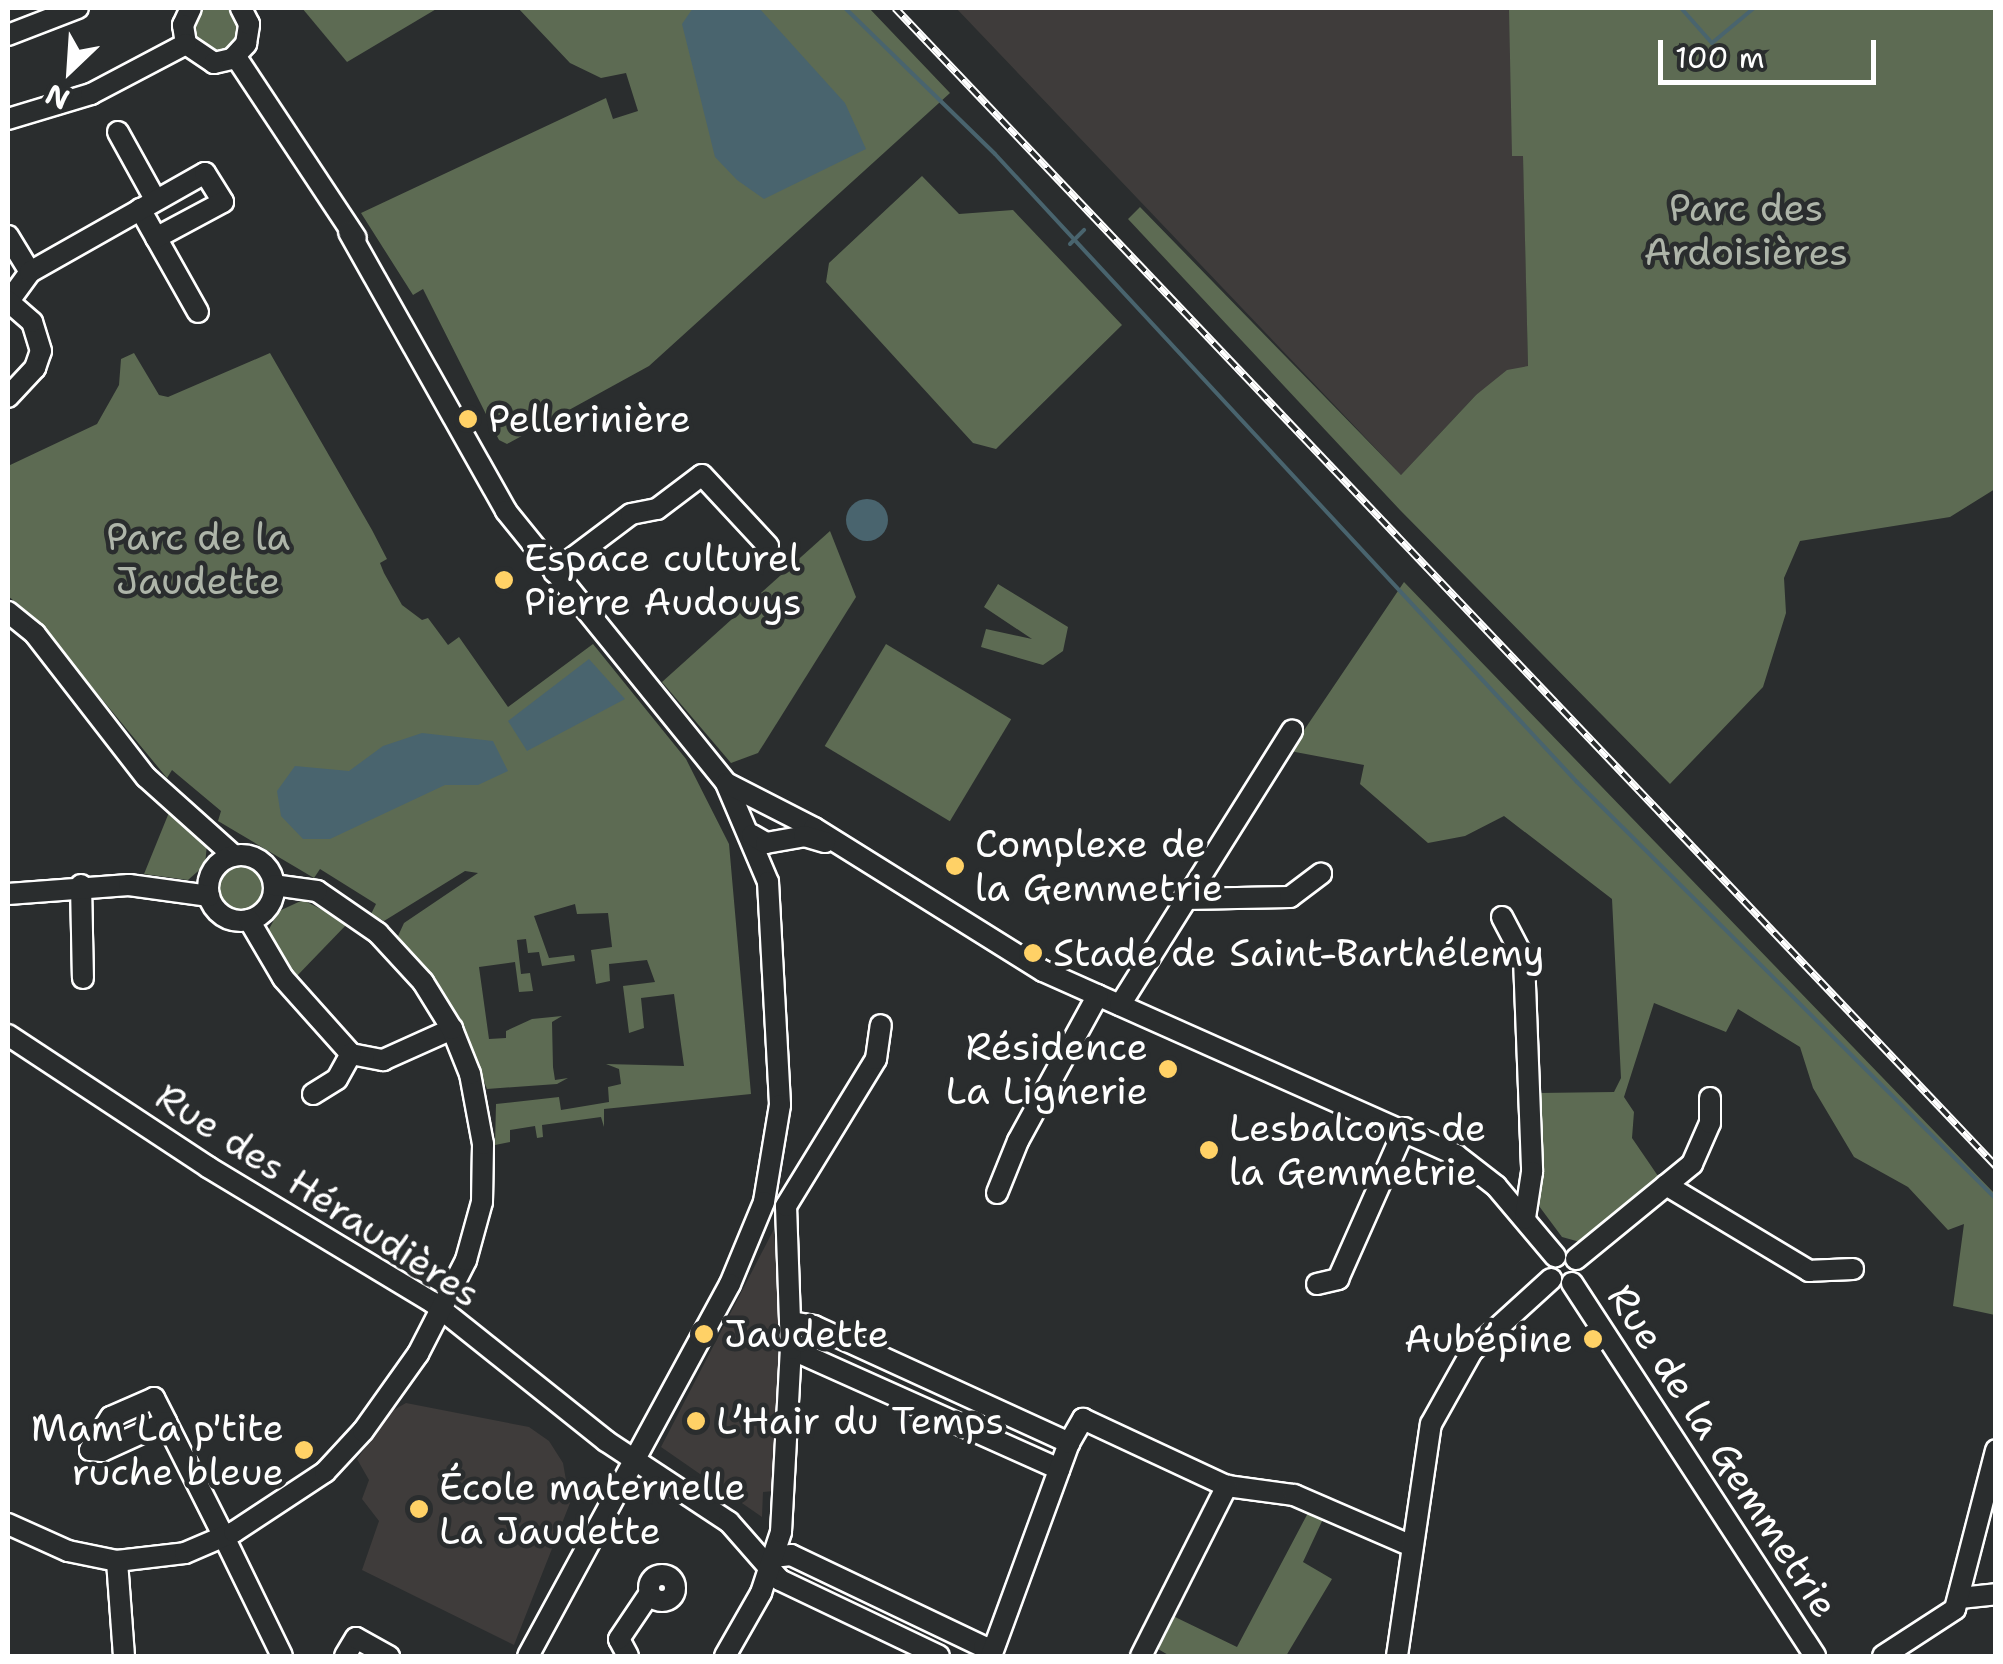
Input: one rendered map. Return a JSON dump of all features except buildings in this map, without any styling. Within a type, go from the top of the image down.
[{"type":"street","points":[[8,35],[78,8]]},
{"type":"street","points":[[191,8],[183,26],[186,44],[210,62],[236,57],[250,32],[241,8]]},
{"type":"street","points":[[8,119],[91,94],[186,44]]},
{"type":"street","points":[[236,57],[402,308],[453,419],[506,511],[726,783],[765,864],[780,1106],[772,1169],[752,1233],[528,1656]]},
{"type":"street","points":[[118,132],[148,204],[156,238],[198,312]]},
{"type":"street","points":[[8,397],[36,368],[41,351],[32,322],[8,302],[30,272],[204,172],[223,202],[156,238]]},
{"type":"street","points":[[8,236],[30,272]]},
{"type":"street","points":[[554,572],[631,514],[657,509],[702,475],[768,546]]},
{"type":"street","points":[[8,612],[35,634],[146,777],[234,856],[263,863],[274,886],[270,905],[249,920],[224,916],[209,896],[149,886],[81,885],[8,894]]},
{"type":"street","points":[[1120,1005],[1292,731]]},
{"type":"street","points":[[726,783],[790,816],[958,923],[1098,995],[1406,1128],[1456,1154],[1496,1186],[1554,1256],[1576,1259],[1692,1164],[1710,1123],[1710,1098]]},
{"type":"street","points":[[752,835],[790,816]]},
{"type":"street","points":[[752,835],[778,843],[804,836],[834,844]]},
{"type":"street","points":[[752,835],[767,1097],[752,1233]]},
{"type":"street","points":[[765,864],[778,843]]},
{"type":"street","points":[[209,896],[213,870],[234,856]]},
{"type":"street","points":[[1184,899],[1290,897],[1321,874]]},
{"type":"street","points":[[81,885],[82,978]]},
{"type":"street","points":[[8,1524],[68,1551],[117,1561],[164,1558],[224,1537],[293,1497],[343,1454],[396,1387],[442,1310],[476,1230],[483,1167],[480,1111],[452,1029],[423,982],[378,932],[317,891],[274,886]]},
{"type":"street","points":[[1502,917],[1524,959],[1528,1158],[1525,1218]]},
{"type":"street","points":[[249,920],[283,978],[352,1054],[382,1060],[452,1029]]},
{"type":"street","points":[[996,1193],[1018,1141],[1098,995]]},
{"type":"street","points":[[882,1024],[876,1059],[786,1206],[791,1349],[777,1556],[780,1580],[939,1656]]},
{"type":"street","name":"Rue des Héraudières","points":[[8,1036],[442,1310],[633,1459],[777,1556]]},
{"type":"street","points":[[313,1094],[337,1079],[352,1054]]},
{"type":"street","points":[[1317,1284],[1338,1279],[1406,1128]]},
{"type":"street","points":[[1496,1186],[1528,1158]]},
{"type":"street","points":[[1666,1185],[1809,1271],[1853,1269]]},
{"type":"street","points":[[1554,1256],[1548,1265],[1562,1281]]},
{"type":"street","points":[[1397,1656],[1424,1444],[1442,1397],[1488,1331],[1562,1281],[1579,1274],[1576,1259]]},
{"type":"street","name":"Rue de la Gemmetrie","points":[[1562,1281],[1815,1656]]},
{"type":"street","points":[[790,1322],[814,1326],[1068,1444]]},
{"type":"street","points":[[791,1349],[1059,1469]]},
{"type":"street","points":[[989,1656],[1068,1444],[1084,1419],[1228,1486],[1294,1496],[1412,1546]]},
{"type":"street","points":[[166,1422],[282,1656]]},
{"type":"street","points":[[1883,1656],[1954,1609],[1996,1450]]},
{"type":"street","points":[[1140,1656],[1228,1486]]},
{"type":"street","points":[[724,1656],[777,1556]]},
{"type":"street","points":[[777,1556],[984,1647],[989,1656]]},
{"type":"street","points":[[117,1561],[124,1656]]},
{"type":"street","points":[[628,1656],[619,1639],[650,1594]]},
{"type":"street","points":[[1960,1598],[1996,1594]]},
{"type":"street","points":[[345,1656],[356,1638],[390,1656]]},
{"type":"shaded area","points":[[956,8],[1520,8],[1528,367],[1476,395],[1401,475]]},
{"type":"shaded area","points":[[774,1229],[781,1357],[774,1491],[763,1492],[762,1517],[661,1447]]},
{"type":"shaded area","points":[[406,1403],[529,1427],[549,1441],[563,1463],[570,1503],[514,1645],[362,1570],[379,1521],[362,1499],[369,1480],[357,1459],[392,1411]]},
{"type":"green space","points":[[216,5],[233,12],[240,29],[233,46],[216,53],[199,46],[192,29],[199,12]]},
{"type":"green space","points":[[302,8],[438,8],[347,62]]},
{"type":"green space","points":[[518,8],[869,8],[950,93],[649,366],[507,444],[499,440],[423,289],[413,295],[361,213],[606,98],[613,119],[638,111],[626,73],[601,78],[570,63]]},
{"type":"green space","name":"Parc des Ardoisières","points":[[1509,8],[1995,8],[1995,489],[1950,517],[1800,541],[1784,578],[1786,613],[1763,687],[1670,784],[1400,510],[1128,219],[1140,207],[1401,475],[1476,395],[1507,370],[1528,366],[1523,156],[1512,156]]},
{"type":"green space","points":[[922,176],[959,214],[1013,210],[1122,325],[996,449],[973,443],[826,282],[829,263]]},
{"type":"green space","name":"Parc de la Jaudette","points":[[134,353],[159,395],[168,397],[270,353],[372,530],[387,559],[380,563],[384,573],[402,605],[422,620],[428,618],[448,645],[459,637],[508,707],[593,644],[686,759],[729,844],[751,1094],[604,1109],[604,1127],[601,1117],[542,1125],[543,1137],[537,1138],[535,1126],[510,1130],[510,1142],[495,1145],[496,1104],[559,1097],[561,1110],[609,1102],[608,1087],[621,1084],[619,1069],[606,1064],[684,1066],[674,994],[641,998],[644,1028],[629,1033],[623,986],[655,982],[647,960],[609,964],[610,981],[596,984],[591,950],[612,947],[608,913],[577,914],[575,904],[534,916],[549,958],[574,955],[575,961],[542,966],[539,952],[528,953],[526,939],[517,940],[521,974],[530,973],[533,991],[519,992],[515,962],[479,967],[489,1039],[506,1038],[506,1031],[532,1019],[562,1016],[552,1022],[553,1067],[555,1080],[568,1078],[557,1084],[487,1089],[459,1017],[398,936],[404,923],[478,873],[465,871],[384,921],[371,914],[376,904],[320,869],[314,878],[218,821],[221,811],[172,770],[167,778],[35,618],[8,596],[8,466],[97,424],[119,385],[121,359]]},
{"type":"green space","points":[[830,531],[856,597],[758,753],[731,763],[662,682]]},
{"type":"green space","points":[[1404,582],[1995,1194],[1995,1315],[1953,1306],[1964,1224],[1948,1230],[1908,1187],[1854,1157],[1813,1088],[1800,1047],[1738,1009],[1726,1032],[1654,1003],[1624,1097],[1634,1112],[1632,1138],[1658,1176],[1580,1242],[1562,1237],[1539,1206],[1538,1093],[1614,1092],[1621,1078],[1612,899],[1504,816],[1465,836],[1428,843],[1360,784],[1364,765],[1290,751]]},
{"type":"green space","points":[[998,584],[1068,627],[1063,651],[1043,665],[981,647],[986,629],[1032,639],[984,607]]},
{"type":"green space","points":[[886,644],[1011,719],[950,821],[825,746]]},
{"type":"green space","points":[[170,810],[207,844],[205,865],[188,880],[144,874]]},
{"type":"green space","points":[[241,861],[260,869],[268,888],[260,907],[241,915],[222,907],[214,888],[222,869]]},
{"type":"green space","points":[[303,900],[348,923],[293,980],[268,939],[269,929],[279,911]]},
{"type":"green space","points":[[1309,1511],[1324,1517],[1303,1562],[1332,1579],[1286,1656],[1170,1656],[1158,1649],[1173,1616],[1237,1647]]},
{"type":"water","points":[[693,8],[759,8],[845,103],[866,149],[764,199],[737,180],[715,157],[682,24]]},
{"type":"water","points":[[867,499],[882,505],[888,520],[882,535],[867,541],[852,535],[846,520],[852,505]]},
{"type":"water","points":[[589,659],[625,699],[527,751],[508,721]]},
{"type":"water","points":[[422,733],[493,741],[508,771],[478,785],[445,785],[330,839],[303,839],[281,816],[277,791],[295,766],[349,771],[383,746]]},
{"type":"waterway","points":[[845,8],[995,154],[1577,782],[1996,1199]]},
{"type":"waterway","points":[[1681,8],[1712,43],[1754,8]]},
{"type":"waterway","points":[[1070,244],[1084,230]]},
{"type":"railway","points":[[895,8],[1996,1166]]},
{"type":"place","name":"Pellerinière","points":[[468,419]]},
{"type":"place","name":"Espace culturel Pierre Audouys","points":[[504,580]]},
{"type":"place","name":"Complexe de la Gemmetrie","points":[[955,866]]},
{"type":"place","name":"Stade de Saint-Barthélemy","points":[[1033,953]]},
{"type":"place","name":"Résidence La Lignerie","points":[[1168,1069]]},
{"type":"place","name":"Lesbalcons de la Gemmetrie","points":[[1209,1150]]},
{"type":"place","name":"Jaudette","points":[[704,1334]]},
{"type":"place","name":"Aubépine","points":[[1593,1339]]},
{"type":"place","name":"L’Hair du Temps","points":[[696,1421]]},
{"type":"place","name":"Mam La p'tite ruche bleue","points":[[304,1450]]},
{"type":"place","name":"École maternelle La Jaudette","points":[[419,1509]]}]
